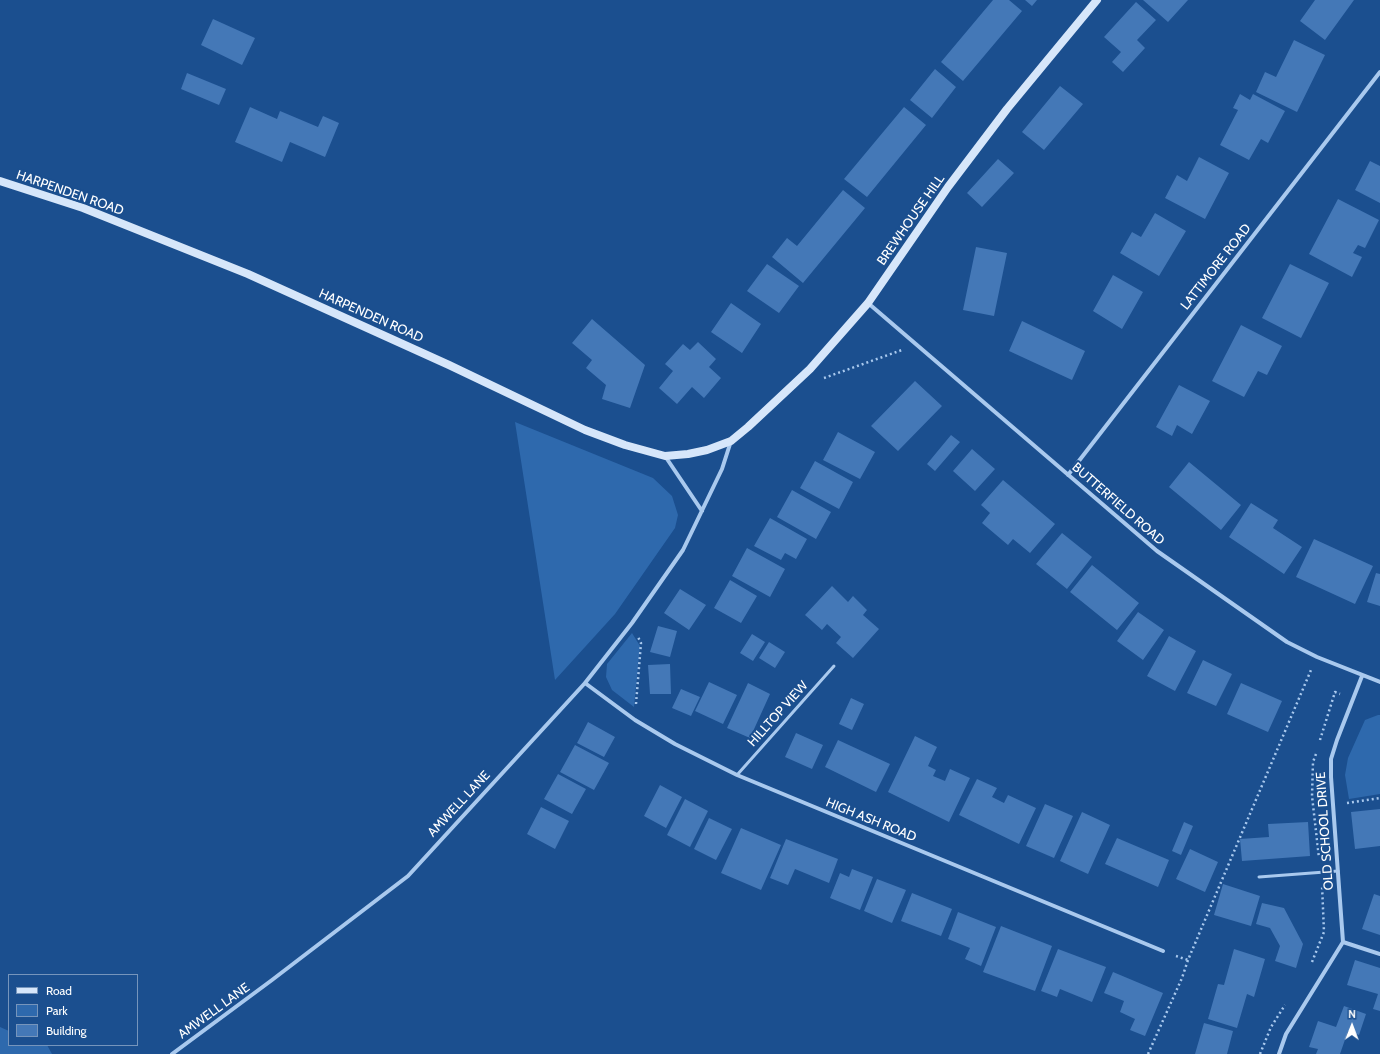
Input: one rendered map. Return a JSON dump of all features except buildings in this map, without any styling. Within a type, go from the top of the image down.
[{"type":"street","name":"BREWHOUSE HILL","points":[[731,441],[810,369],[868,304],[957,175],[1007,109],[1097,0]]},
{"type":"street","name":"LATTIMORE ROAD","points":[[1068,475],[1380,72]]},
{"type":"street","name":"HARPENDEN ROAD","points":[[0,181],[83,208],[248,274],[449,365],[585,430],[625,445],[665,456],[688,454],[707,450],[731,441]]},
{"type":"street","name":"BUTTERFIELD ROAD","points":[[868,304],[1157,551],[1287,642],[1317,657],[1380,682]]},
{"type":"street","name":"AMWELL LANE","points":[[172,1054],[266,985],[408,876],[585,683],[632,623],[682,550],[722,469],[731,441]]},
{"type":"street","points":[[665,456],[702,511]]},
{"type":"street","name":"OLD SCHOOL DRIVE","points":[[1343,942],[1331,759],[1362,676]]},
{"type":"street","name":"HIGH ASH ROAD","points":[[585,683],[635,720],[675,744],[737,775],[1163,951]]},
{"type":"street","points":[[1279,1054],[1286,1034],[1343,942],[1380,954]]},
{"type":"lane","name":"HILLTOP VIEW","points":[[737,775],[834,666]]},
{"type":"lane","points":[[1259,877],[1338,871]]},
{"type":"path","points":[[810,369],[822,379],[916,345]]},
{"type":"path","points":[[632,623],[641,643],[635,720]]},
{"type":"path","points":[[1148,1054],[1182,978],[1188,960],[1317,657]]},
{"type":"path","points":[[1333,805],[1380,798]]},
{"type":"green space","points":[[515,422],[653,478],[672,496],[678,515],[675,528],[615,614],[555,680]]},
{"type":"green space","points":[[632,633],[640,646],[634,707],[612,690],[606,677],[607,664]]},
{"type":"green space","points":[[1380,715],[1380,794],[1349,799],[1345,775],[1348,758],[1365,720]]},
{"type":"green space","points":[[0,1027],[8,1031],[8,1046],[48,1046],[52,1054],[0,1054]]}]
